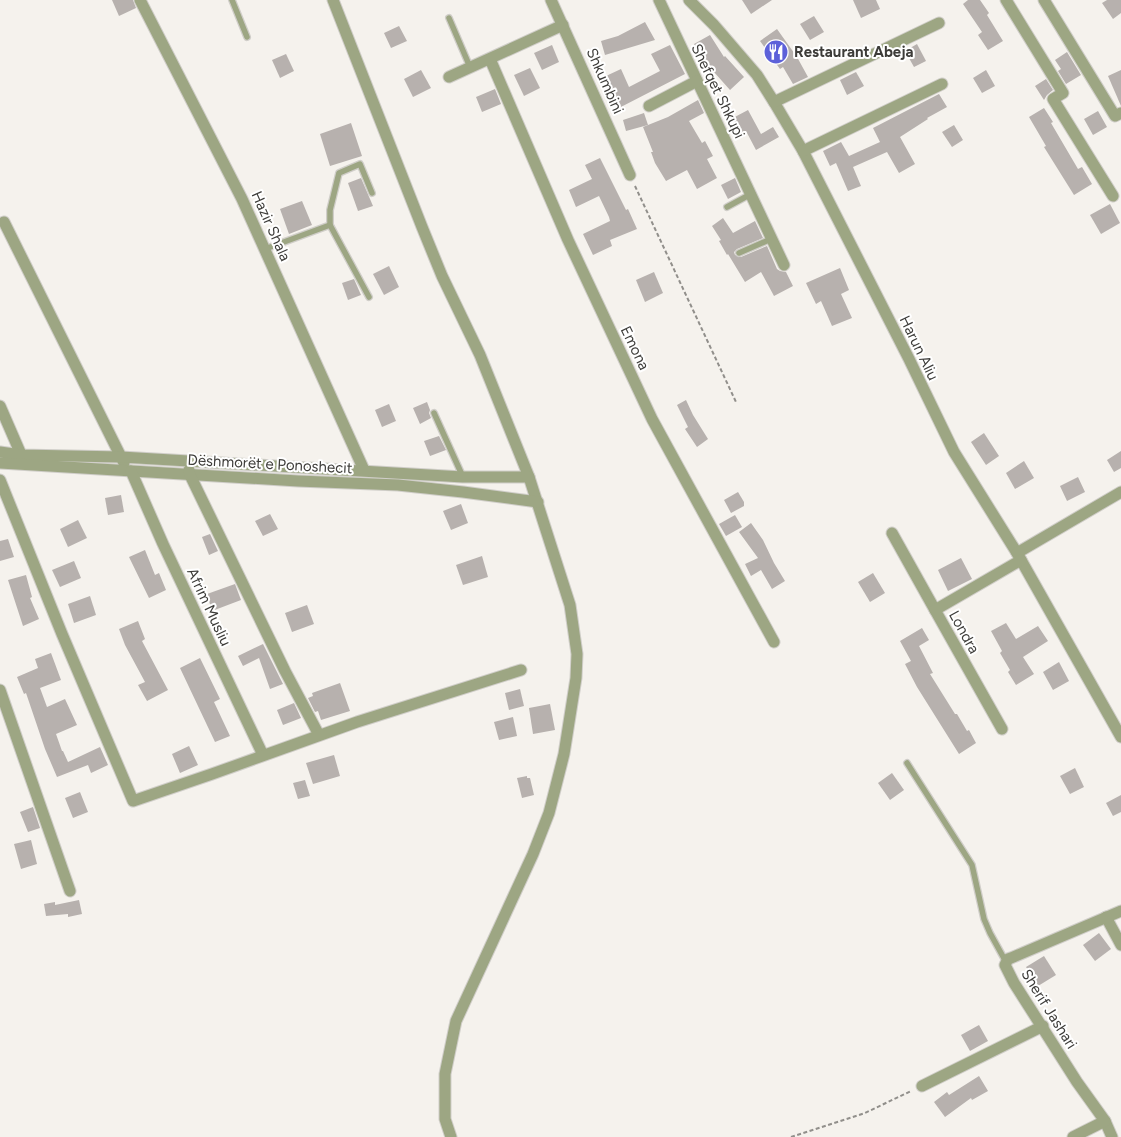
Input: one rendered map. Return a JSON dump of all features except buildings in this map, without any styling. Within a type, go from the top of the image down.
[{"type":"street","name":"Hazir Shala","points":[[140,0],[225,164],[364,470]]},
{"type":"street","points":[[333,0],[422,228],[442,276],[480,355],[529,477],[570,605],[577,654],[576,678],[564,754],[549,813],[533,854],[456,1022],[445,1074],[445,1119],[450,1137]]},
{"type":"street","name":"Shkumbini","points":[[551,0],[630,175]]},
{"type":"street","name":"Shefqet Shkupi","points":[[658,0],[784,265]]},
{"type":"street","name":"Harun Aliu","points":[[689,0],[747,63],[774,102],[803,152],[909,359],[954,452],[1019,556],[1121,737]]},
{"type":"street","points":[[1006,0],[1063,93],[1053,99],[1113,196]]},
{"type":"street","points":[[1044,0],[1115,116],[1121,113]]},
{"type":"street","points":[[774,102],[939,23]]},
{"type":"street","points":[[449,77],[563,24]]},
{"type":"street","name":"Emona","points":[[490,59],[568,240],[652,419],[774,642]]},
{"type":"street","points":[[649,106],[697,81]]},
{"type":"street","points":[[803,152],[942,84]]},
{"type":"street","name":"Afrim Musliu","points":[[4,222],[121,457],[130,471],[162,544],[263,755]]},
{"type":"street","points":[[0,406],[23,459]]},
{"type":"street","name":"Dëshmorët e Ponoshecit","points":[[0,452],[23,459]]},
{"type":"street","name":"Dëshmorët e Ponoshecit","points":[[75,462],[121,457],[463,477],[529,477]]},
{"type":"street","name":"Dëshmorët e Ponoshecit","points":[[0,463],[23,459],[75,462],[130,471],[419,487],[538,502]]},
{"type":"street","points":[[189,460],[190,475],[319,735]]},
{"type":"street","points":[[419,474],[419,487]]},
{"type":"street","points":[[0,480],[133,801],[319,735],[520,670]]},
{"type":"street","points":[[1019,556],[1121,492]]},
{"type":"street","points":[[892,533],[935,610]]},
{"type":"street","name":"Londra","points":[[1002,729],[935,610],[1019,556]]},
{"type":"street","points":[[0,690],[70,891]]},
{"type":"street","name":"Sherif Jashari","points":[[1112,1137],[1105,1121],[1077,1082],[1014,983],[1006,968],[1006,962],[1018,954],[1121,911]]},
{"type":"street","points":[[1106,917],[1121,945]]},
{"type":"street","points":[[922,1086],[1043,1026]]},
{"type":"street","points":[[1073,1137],[1105,1121]]},
{"type":"lane","points":[[232,0],[247,37]]},
{"type":"lane","points":[[449,18],[470,67]]},
{"type":"lane","points":[[369,297],[330,225],[330,210],[339,173],[360,164],[372,193]]},
{"type":"lane","points":[[727,207],[751,194]]},
{"type":"lane","points":[[264,249],[330,225]]},
{"type":"lane","points":[[739,253],[771,239]]},
{"type":"lane","points":[[434,413],[463,477]]},
{"type":"lane","points":[[907,763],[972,865],[984,919],[1006,962]]},
{"type":"path","points":[[630,175],[736,402]]},
{"type":"path","points":[[791,1137],[866,1113],[922,1086]]},
{"type":"place","name":"Restaurant Abeja","points":[[776,52]]}]
